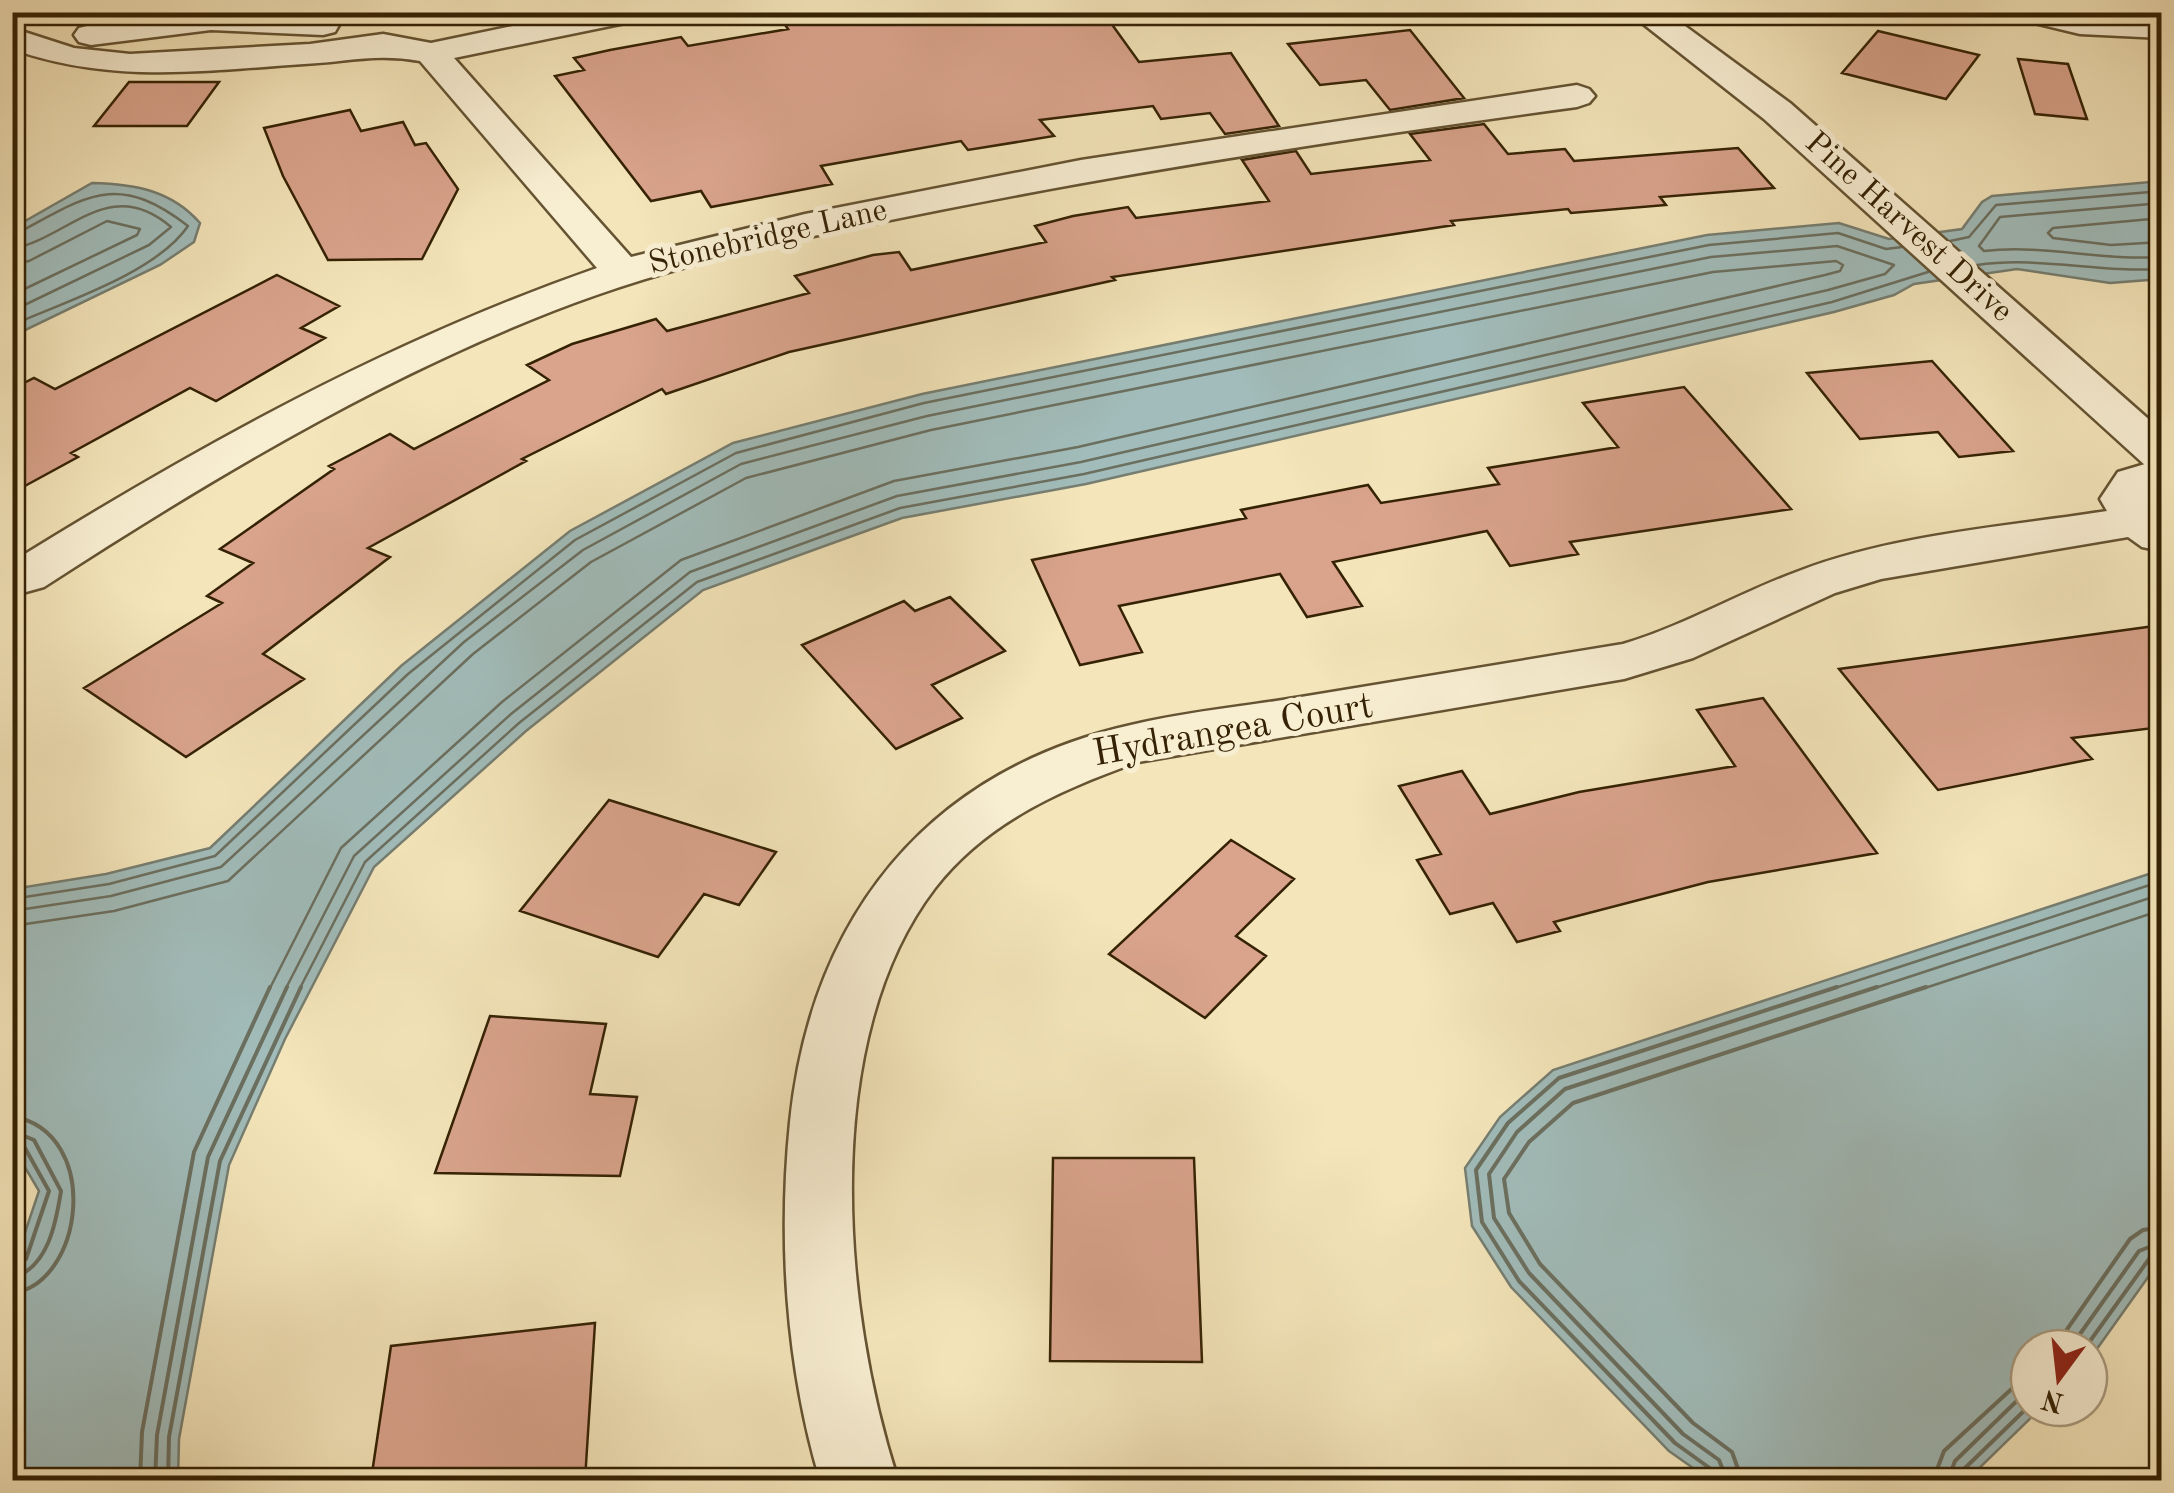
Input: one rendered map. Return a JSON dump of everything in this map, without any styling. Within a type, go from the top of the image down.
[{"type":"street","points":[[20,46],[70,58],[130,64],[310,54],[383,44],[431,53],[630,12]]},
{"type":"street","name":"Pine Harvest Drive","points":[[1644,12],[1730,72],[2162,456]]},
{"type":"street","points":[[2030,12],[2080,24],[2162,28]]},
{"type":"street","points":[[431,53],[622,272]]},
{"type":"street","name":"Stonebridge Lane","points":[[26,576],[234,446],[344,387],[483,324],[622,272],[769,234],[1112,165],[1578,96]]},
{"type":"street","name":"Hydrangea Court","points":[[859,1480],[834,1367],[818,1212],[822,1116],[832,1052],[846,992],[866,940],[897,893],[929,854],[1004,793],[1085,756],[1132,744],[1624,660],[1676,646],[1817,582],[1874,564],[2153,510]]},
{"type":"water","points":[[2161,181],[2161,279],[2110,283],[2017,269],[1914,284],[1894,295],[1834,312],[1086,484],[902,518],[703,590],[526,731],[374,867],[285,1039],[229,1165],[179,1439],[178,1480],[13,1480],[13,1268],[39,1191],[13,1147],[13,889],[106,874],[210,848],[401,666],[570,531],[733,443],[922,394],[1707,235],[1839,223],[1889,239],[1962,229],[1982,202],[1992,196]]},
{"type":"water","points":[[92,183],[137,187],[177,203],[200,223],[194,242],[160,265],[13,336],[13,228]]},
{"type":"water","points":[[2161,870],[2161,1259],[2109,1332],[2109,1328],[2009,1328],[2009,1428],[2020,1428],[1967,1480],[1710,1480],[1669,1451],[1511,1287],[1472,1226],[1465,1168],[1500,1117],[1553,1070]]},
{"type":"building","points":[[776,12],[1103,12],[1139,62],[1231,53],[1279,126],[1225,134],[1210,113],[1161,119],[1153,106],[1040,120],[1054,136],[968,150],[961,141],[821,166],[832,184],[711,207],[701,191],[651,201],[555,76],[584,70],[574,58],[610,50],[681,37],[688,46],[788,29]]},
{"type":"building","points":[[1410,30],[1464,98],[1390,110],[1366,80],[1320,85],[1288,44]]},
{"type":"building","points":[[1878,31],[1979,55],[1946,99],[1842,73]]},
{"type":"building","points":[[2018,59],[2068,64],[2087,119],[2035,114]]},
{"type":"building","points":[[129,82],[219,82],[187,126],[94,126]]},
{"type":"building","points":[[350,110],[361,131],[403,122],[415,145],[426,143],[458,189],[422,259],[328,260],[283,176],[264,128]]},
{"type":"building","points":[[1484,124],[1508,154],[1565,149],[1574,161],[1738,148],[1774,188],[1660,197],[1666,205],[1571,213],[1568,209],[1451,221],[1454,225],[1112,277],[1115,280],[789,352],[666,394],[662,389],[522,459],[526,461],[368,548],[390,557],[263,654],[304,679],[186,757],[84,688],[222,603],[207,596],[253,563],[220,549],[334,469],[329,466],[390,434],[414,449],[549,380],[527,365],[572,344],[656,319],[667,331],[809,293],[795,276],[873,255],[899,252],[911,270],[1046,242],[1035,226],[1073,216],[1128,207],[1136,218],[1269,201],[1242,160],[1296,151],[1311,174],[1430,160],[1410,134]]},
{"type":"building","points":[[277,275],[339,306],[301,328],[325,338],[216,401],[190,388],[71,453],[78,457],[12,493],[12,389],[34,378],[55,389]]},
{"type":"building","points":[[1932,361],[2013,451],[1959,457],[1938,432],[1860,439],[1807,373]]},
{"type":"building","points":[[1684,387],[1791,509],[1570,542],[1578,554],[1510,566],[1487,531],[1333,562],[1362,606],[1307,617],[1280,574],[1119,606],[1142,652],[1080,665],[1032,560],[1246,518],[1241,510],[1368,485],[1381,503],[1499,484],[1488,468],[1618,447],[1583,403]]},
{"type":"building","points":[[950,597],[1005,651],[932,685],[962,718],[896,749],[802,645],[904,601],[915,611]]},
{"type":"building","points":[[2162,625],[2162,727],[2072,738],[2092,759],[1938,790],[1839,669]]},
{"type":"building","points":[[1763,698],[1877,853],[1708,882],[1554,922],[1560,931],[1517,942],[1493,903],[1450,914],[1417,860],[1441,854],[1399,786],[1462,771],[1490,814],[1579,792],[1735,766],[1697,710]]},
{"type":"building","points":[[609,800],[776,852],[739,905],[704,894],[658,957],[520,911]]},
{"type":"building","points":[[1231,840],[1294,879],[1236,936],[1266,956],[1205,1018],[1109,954]]},
{"type":"building","points":[[490,1016],[606,1024],[590,1094],[637,1097],[620,1176],[435,1173]]},
{"type":"building","points":[[1053,1158],[1194,1158],[1202,1362],[1050,1361]]},
{"type":"building","points":[[595,1323],[585,1480],[371,1480],[391,1346]]}]
